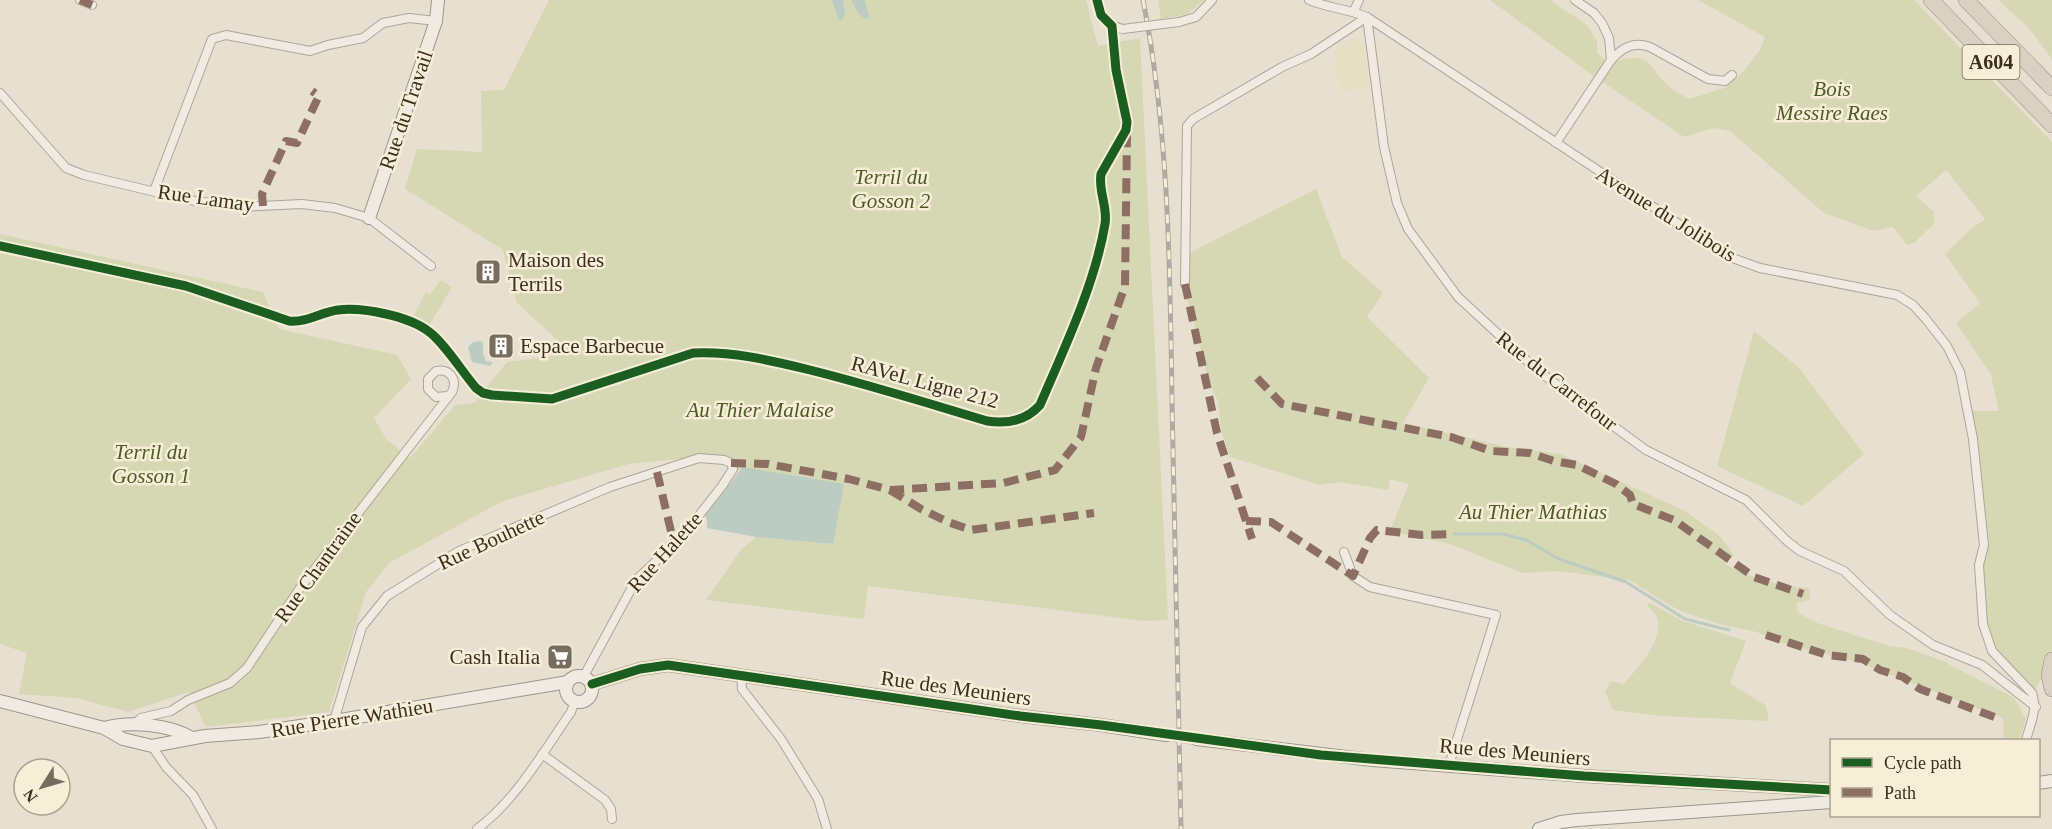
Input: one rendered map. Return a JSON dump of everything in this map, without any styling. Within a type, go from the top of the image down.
[{"type":"highway","name":"A604","points":[[1931,0],[2052,125]]},
{"type":"highway","name":"A604","points":[[1966,0],[2052,88]]},
{"type":"highway","points":[[2052,660],[2049,675],[2052,689]]},
{"type":"street","points":[[80,0],[92,5]]},
{"type":"street","name":"Rue du Travail","points":[[369,218],[436,21],[438,0]]},
{"type":"street","points":[[1097,0],[1101,15],[1112,26],[1123,29],[1179,22],[1196,17],[1212,0]]},
{"type":"street","name":"Avenue du Jolibois","points":[[1309,0],[1332,8],[1354,11],[1367,17],[1717,250],[1736,260],[1760,268],[1897,295],[1913,304],[1955,360],[1966,394],[1984,545],[1978,566],[1982,618],[1988,640],[1992,651],[2032,693],[2036,707]]},
{"type":"street","points":[[1354,11],[1359,0]]},
{"type":"street","points":[[1575,0],[1594,13],[1602,23],[1610,45],[1611,60]]},
{"type":"street","points":[[1185,284],[1187,126],[1193,119],[1282,67],[1311,54],[1367,17]]},
{"type":"street","name":"Rue du Carrefour","points":[[1367,17],[1384,147],[1397,203],[1407,229],[1458,297],[1537,370],[1646,450],[1746,500],[1787,541],[1800,550],[1844,571],[1890,615],[1933,645],[1982,665],[2036,707]]},
{"type":"street","points":[[153,191],[212,39],[226,35],[310,51],[363,38],[383,23],[409,18],[436,21]]},
{"type":"street","points":[[1556,143],[1611,60],[1624,48],[1639,45],[1650,47],[1711,80],[1725,81],[1732,75]]},
{"type":"street","name":"Rue Lamay","points":[[0,93],[66,168],[84,175],[189,200],[241,207],[302,204],[335,208],[369,218],[431,266]]},
{"type":"street","name":"Rue Chantraine","points":[[134,724],[141,718],[171,711],[188,700],[230,683],[247,668],[300,588],[447,397]]},
{"type":"street","name":"Rue Bouhette","points":[[334,721],[362,627],[387,596],[459,551],[610,487],[699,458],[724,460],[730,463]]},
{"type":"street","name":"Rue Halette","points":[[588,680],[636,580],[682,537],[722,486],[733,469],[730,463]]},
{"type":"street","points":[[1344,552],[1353,576],[1370,587],[1496,615],[1449,765]]},
{"type":"street","name":"Rue des Meuniers","points":[[588,680],[668,665],[1166,735]]},
{"type":"street","points":[[741,674],[742,689],[781,739],[818,799],[827,829]]},
{"type":"street","points":[[477,829],[513,793],[571,712],[571,698],[566,686],[568,682],[576,676],[588,680],[591,694],[589,698],[579,702],[571,698],[552,685]]},
{"type":"street","name":"Rue Pierre Wathieu","points":[[152,746],[192,738],[259,732],[334,721],[568,682]]},
{"type":"street","name":"Rue Chantraine","points":[[0,701],[104,728],[123,739],[152,746]]},
{"type":"street","points":[[2027,739],[2036,707]]},
{"type":"street","points":[[171,711],[164,729],[152,746],[165,768],[193,795],[212,829]]},
{"type":"street","name":"Rue Chantraine","points":[[104,728],[134,724],[177,729],[192,738]]},
{"type":"street","name":"Rue des Meuniers","points":[[1196,739],[1321,755],[1584,776],[1830,790]]},
{"type":"street","points":[[542,754],[605,800],[611,809],[612,819]]},
{"type":"street","points":[[1539,829],[1577,820],[1830,802]]},
{"type":"shaded area","points":[[832,0],[843,0],[845,14],[842,20],[838,19]]},
{"type":"shaded area","points":[[851,0],[865,0],[869,17],[865,19],[859,14]]},
{"type":"shaded area","points":[[1352,38],[1363,43],[1369,86],[1341,94],[1333,53]]},
{"type":"shaded area","points":[[481,341],[486,361],[493,362],[490,366],[472,362],[468,347],[473,342]]},
{"type":"shaded area","points":[[743,467],[844,484],[833,544],[756,537],[707,528],[705,515]]},
{"type":"green space","points":[[549,0],[1086,0],[1098,46],[1140,38],[1168,620],[1143,621],[868,586],[864,619],[706,600],[741,550],[756,537],[833,544],[748,468],[735,471],[730,463],[699,457],[629,464],[503,501],[389,563],[366,592],[329,712],[206,727],[189,692],[128,712],[76,698],[19,694],[27,653],[0,644],[0,234],[263,292],[279,329],[397,355],[411,379],[374,418],[387,440],[410,458],[455,405],[474,403],[507,362],[553,356],[564,346],[517,303],[503,250],[405,189],[417,149],[482,152],[481,91],[504,90]]},
{"type":"green space","points":[[1158,0],[1204,0],[1187,14],[1161,19]]},
{"type":"green space","points":[[1490,0],[1550,0],[1587,25],[1597,41],[1597,53],[1606,61],[1595,77]]},
{"type":"green space","name":"Bois Messire Raes","points":[[1698,0],[1914,0],[2052,142],[2052,650],[2045,673],[2035,689],[2002,658],[1992,645],[1987,630],[1982,575],[1983,560],[1987,549],[1986,529],[1978,450],[1971,411],[1999,411],[1991,375],[1956,323],[1980,303],[1945,254],[1985,219],[1946,170],[1916,196],[1934,212],[1934,224],[1914,243],[1907,245],[1893,227],[1874,231],[1824,213],[1730,131],[1714,128],[1684,137],[1601,81],[1615,61],[1636,58],[1649,64],[1669,86],[1690,99],[1724,88],[1744,71],[1760,50],[1765,37]]},
{"type":"green space","points":[[1998,0],[2052,0],[2052,59],[2029,28]]},
{"type":"green space","name":"Au Thier Mathias","points":[[1316,189],[1342,257],[1383,293],[1367,317],[1429,378],[1403,423],[1508,447],[1560,454],[1685,511],[1719,535],[1734,555],[1725,564],[1766,581],[1809,588],[1810,600],[1796,603],[1798,613],[1817,623],[1889,646],[1907,648],[1943,661],[2014,698],[2026,719],[2019,739],[2004,739],[2003,718],[1860,663],[1777,642],[1757,632],[1723,625],[1686,613],[1629,580],[1557,571],[1523,573],[1450,544],[1390,531],[1409,484],[1390,479],[1388,490],[1339,482],[1320,485],[1230,457],[1221,430],[1218,401],[1209,382],[1191,312],[1181,285],[1184,284],[1185,255]]},
{"type":"green space","points":[[441,280],[452,287],[430,324],[414,315],[426,292],[430,294]]},
{"type":"green space","points":[[1754,331],[1799,368],[1864,454],[1803,506],[1717,466]]},
{"type":"green space","points":[[1650,603],[1683,621],[1746,641],[1730,683],[1766,706],[1769,721],[1662,716],[1613,710],[1605,692],[1611,681],[1624,684],[1642,663],[1656,638],[1658,621],[1647,605]]},
{"type":"waterway","points":[[1454,534],[1503,534],[1526,540],[1559,559],[1626,582],[1685,619],[1729,630]]},
{"type":"tunnel","points":[[1166,735],[1196,739]]},
{"type":"railway","points":[[1143,0],[1158,100],[1166,200],[1181,829]]},
{"type":"marked path","points":[[80,0],[92,5]]},
{"type":"marked path","points":[[263,206],[262,194],[286,141],[297,143],[319,96],[312,91]]},
{"type":"marked path","points":[[731,463],[768,464],[849,479],[890,490],[1003,483],[1055,470],[1081,437],[1096,368],[1125,286],[1127,134]]},
{"type":"marked path","points":[[1185,284],[1217,433],[1252,539]]},
{"type":"marked path","points":[[1257,378],[1282,404],[1451,437],[1491,451],[1530,453],[1554,461],[1577,465],[1616,484],[1630,495],[1633,504],[1674,520],[1754,577],[1803,594]]},
{"type":"marked path","points":[[657,472],[674,544]]},
{"type":"marked path","points":[[890,490],[921,509],[971,530],[1094,513]]},
{"type":"marked path","points":[[1246,521],[1271,522],[1353,576],[1370,538],[1377,530],[1422,535],[1454,534]]},
{"type":"marked path","points":[[1766,635],[1827,655],[1863,659],[1880,670],[1903,677],[1920,689],[1997,718]]},
{"type":"cycle path","name":"RAVeL Ligne 212","points":[[0,246],[186,286],[289,321],[348,309],[372,311],[397,317],[428,331],[446,349],[476,388],[492,395],[552,399],[693,353],[721,353],[764,359],[829,375],[987,421],[1016,420],[1029,415],[1040,405],[1078,316],[1094,270],[1106,218],[1101,174],[1126,130],[1127,122],[1116,70],[1112,26],[1101,15],[1097,0]]},
{"type":"cycle path","points":[[592,684],[640,669],[668,665],[1020,716],[1321,755],[1584,776],[1830,790]]},
{"type":"place","name":"Maison des Terrils","points":[[488,272]]},
{"type":"place","name":"Espace Barbecue","points":[[501,346]]},
{"type":"place","name":"Cash Italia","points":[[560,657]]},
{"type":"park label","name":"Terril du Gosson 2","points":[[891,189]]},
{"type":"park label","name":"Au Thier Malaise","points":[[760,410]]},
{"type":"park label","name":"Terril du Gosson 1","points":[[151,464]]}]
